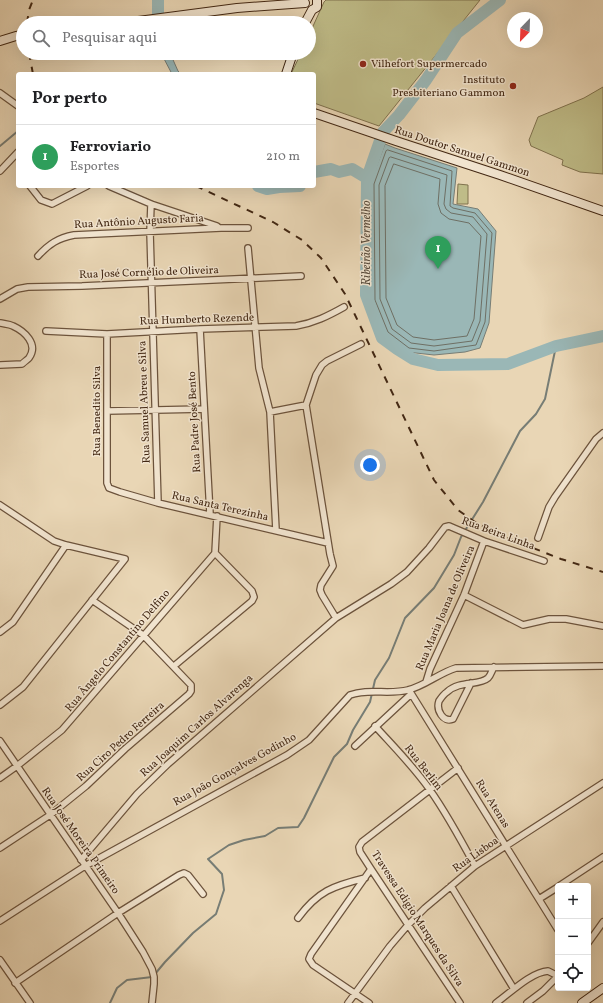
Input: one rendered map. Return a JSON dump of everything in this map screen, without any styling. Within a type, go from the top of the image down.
[{"type":"main road","points":[[178,16],[306,1],[306,7],[312,10]]},
{"type":"main road","points":[[309,16],[312,10],[317,6],[318,1]]},
{"type":"main road","points":[[0,41],[16,36]]},
{"type":"main road","points":[[287,72],[291,60]]},
{"type":"main road","name":"Rua Doutor Samuel Gammon","points":[[316,114],[603,211]]},
{"type":"main road","points":[[582,1003],[603,988]]},
{"type":"street","points":[[0,93],[16,105]]},
{"type":"street","points":[[0,171],[16,154]]},
{"type":"street","points":[[32,188],[41,200],[49,204],[55,204],[84,188]]},
{"type":"street","points":[[114,188],[151,204],[221,228]]},
{"type":"street","name":"Rua Samuel Abreu e Silva","points":[[151,204],[150,232],[152,332],[158,503]]},
{"type":"street","name":"Rua Antônio Augusto Faria","points":[[38,256],[46,248],[62,238],[74,235],[248,228]]},
{"type":"street","points":[[248,248],[254,328],[259,368],[270,412],[276,530]]},
{"type":"street","name":"Rua José Cornélio de Oliveira","points":[[0,299],[17,289],[28,287],[300,276]]},
{"type":"street","name":"Rua Humberto Rezende","points":[[46,331],[107,334],[296,326],[326,318],[344,307]]},
{"type":"street","points":[[0,323],[12,325],[26,335],[31,341],[33,350],[29,358],[22,364],[0,365]]},
{"type":"street","name":"Rua Padre José Bento","points":[[200,329],[210,514]]},
{"type":"street","name":"Rua Benedito Silva","points":[[107,334],[108,487]]},
{"type":"street","points":[[336,618],[320,590],[321,585],[333,566],[306,405],[316,375],[322,365],[361,344]]},
{"type":"street","points":[[270,412],[306,405]]},
{"type":"street","points":[[107,411],[204,409]]},
{"type":"street","points":[[538,538],[549,507],[596,439],[603,433]]},
{"type":"street","name":"Rua Santa Terezinha","points":[[108,487],[115,491],[158,503],[210,514],[328,543]]},
{"type":"street","points":[[0,505],[54,541],[125,559],[23,687],[0,705]]},
{"type":"street","points":[[174,666],[252,601],[254,597],[252,591],[215,553],[217,516]]},
{"type":"street","name":"Rua Beira Linha","points":[[445,527],[449,526],[484,541],[544,561]]},
{"type":"street","name":"Rua Joaquim Carlos Alvarenga","points":[[81,860],[137,794],[168,764],[336,618],[391,584],[407,572],[429,548],[445,527]]},
{"type":"street","name":"Rua Maria Joana de Oliveira","points":[[426,682],[430,669],[464,595],[484,541]]},
{"type":"street","points":[[0,632],[14,622],[66,545]]},
{"type":"street","name":"Rua Ângelo Constantino Delfino","points":[[0,778],[62,730],[215,553]]},
{"type":"street","points":[[464,595],[523,625],[549,619],[566,619],[603,626]]},
{"type":"street","name":"Rua Ciro Pedro Ferreira","points":[[0,848],[50,815],[92,781],[125,748],[191,691],[191,685],[143,635],[92,600]]},
{"type":"street","name":"Rua João Gonçalves Godinho","points":[[0,921],[85,866],[287,755],[309,740],[350,695],[358,692],[410,692],[442,672],[456,668],[603,666]]},
{"type":"street","points":[[471,682],[453,719],[448,720],[443,717],[440,712],[439,705],[442,696],[455,686],[471,682],[483,681],[487,678],[494,667]]},
{"type":"street","points":[[355,746],[410,692]]},
{"type":"street","name":"Rua Atenas","points":[[410,692],[555,925]]},
{"type":"street","name":"Rua Berlim","points":[[375,726],[429,789],[475,866]]},
{"type":"street","name":"Rua José Moreira Primeiro","points":[[0,741],[143,952],[154,977],[152,1003]]},
{"type":"street","points":[[429,789],[458,768]]},
{"type":"street","name":"Rua Lisboa","points":[[348,1003],[408,924],[450,886],[475,866],[603,783]]},
{"type":"street","name":"Travessa Edigio Marques da Silva","points":[[429,789],[359,845],[360,852],[460,1003]]},
{"type":"street","points":[[564,883],[603,857]]},
{"type":"street","points":[[370,1003],[313,965],[309,959],[371,869]]},
{"type":"street","points":[[15,983],[118,913],[179,875],[184,873],[188,875],[203,894]]},
{"type":"street","points":[[298,918],[310,903],[321,894],[333,887],[365,878]]},
{"type":"street","points":[[450,886],[514,989]]},
{"type":"street","points":[[539,899],[555,889]]},
{"type":"street","points":[[591,939],[603,922]]},
{"type":"street","points":[[0,960],[30,1003]]},
{"type":"street","points":[[496,1003],[514,989],[542,972],[548,971],[555,974]]},
{"type":"street","points":[[527,1003],[543,991],[555,979]]},
{"type":"shaded area","name":"Vilhefort Supermercado","points":[[326,0],[480,0],[379,126],[316,104],[316,72],[292,72],[298,60],[316,60],[316,20]]},
{"type":"shaded area","points":[[603,87],[603,174],[580,172],[562,165],[563,160],[531,146],[529,140],[538,117],[584,98]]},
{"type":"shaded area","points":[[458,184],[468,185],[468,204],[457,204]]},
{"type":"water","points":[[165,60],[173,60],[179,72],[171,72]]},
{"type":"water","points":[[385,144],[457,168],[453,204],[478,209],[496,231],[489,323],[480,348],[465,352],[434,355],[407,352],[385,335],[371,301],[370,183]]},
{"type":"waterway","name":"Ribeirão Vermelho","points":[[158,0],[158,16]]},
{"type":"waterway","name":"Ribeirão Vermelho","points":[[367,178],[383,132],[399,115],[426,80],[457,33],[500,0]]},
{"type":"waterway","points":[[0,146],[16,133]]},
{"type":"waterway","name":"Ribeirão Vermelho","points":[[316,172],[331,169],[339,172],[352,169],[367,178],[366,295],[382,338],[413,359],[438,365],[508,364],[556,346],[603,336]]},
{"type":"waterway","name":"Ribeirão Vermelho","points":[[264,188],[273,188]]},
{"type":"waterway","points":[[155,974],[193,933],[216,914],[224,890],[222,874],[208,859],[229,845],[244,840],[265,836],[278,828],[298,827],[304,818],[334,757],[347,744],[353,730],[370,702],[375,680],[389,658],[405,618],[434,588],[454,555],[461,537],[483,502],[520,431],[536,414],[545,399],[556,346]]},
{"type":"waterway","points":[[110,1003],[117,988],[127,980],[152,977]]},
{"type":"railway","points":[[28,16],[33,0]]},
{"type":"railway","points":[[30,60],[33,72]]},
{"type":"railway","points":[[200,188],[273,222],[302,240],[321,258],[345,294],[434,480],[458,510],[475,522],[500,535],[561,559],[603,572]]},
{"type":"place","name":"Vilhefort Supermercado","points":[[363,64]]},
{"type":"place","name":"Instituto Presbiteriano Gammon","points":[[513,86]]},
{"type":"place","name":"Ferroviario","points":[[438,269]]}]
